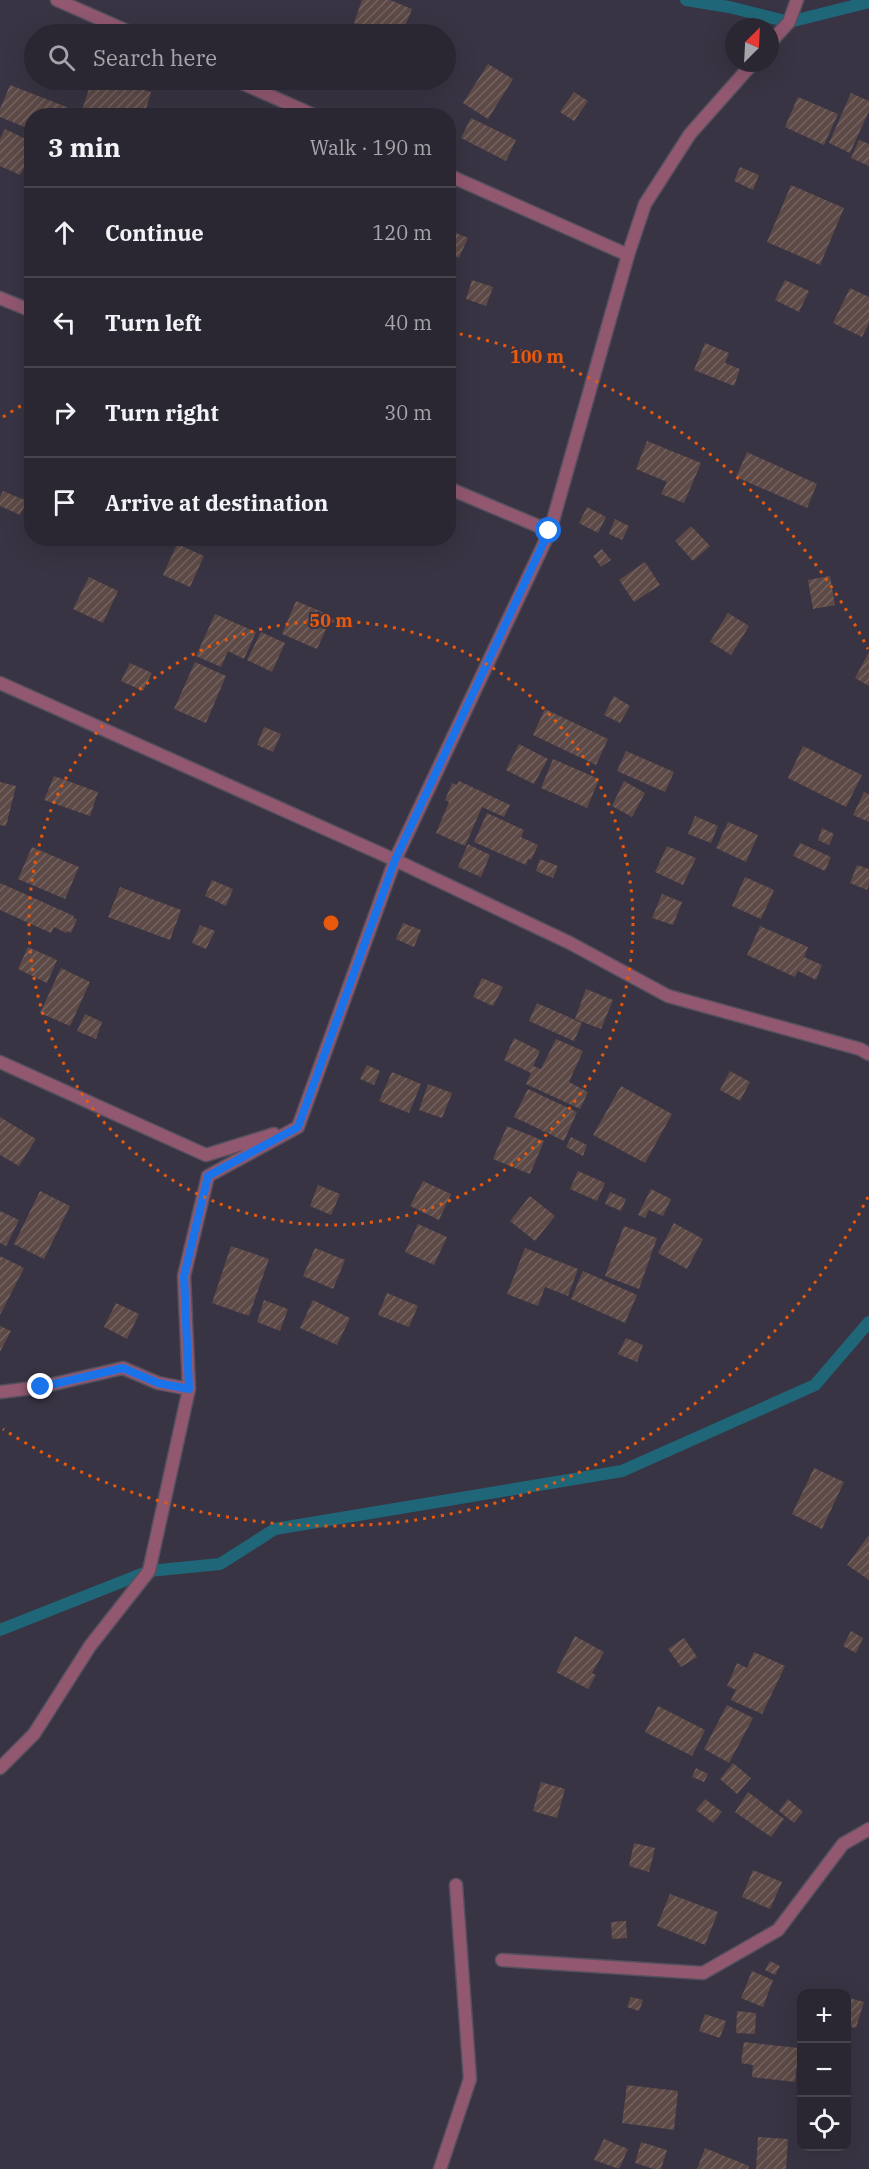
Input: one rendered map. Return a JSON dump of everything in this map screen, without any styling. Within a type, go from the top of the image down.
[{"type":"street","points":[[57,0],[111,24]]},
{"type":"street","points":[[779,33],[789,22],[797,0]]},
{"type":"street","points":[[0,1768],[34,1734],[90,1646],[148,1571],[189,1389],[184,1276],[208,1176],[298,1127],[395,860],[549,531],[628,255],[645,204],[690,134],[745,72]]},
{"type":"street","points":[[258,90],[298,108]]},
{"type":"street","points":[[456,179],[628,255]]},
{"type":"street","points":[[0,297],[24,308]]},
{"type":"street","points":[[456,491],[549,531]]},
{"type":"street","points":[[0,683],[395,860],[570,943],[668,996],[860,1049],[869,1054]]},
{"type":"street","points":[[0,1062],[206,1155],[298,1127]]},
{"type":"street","points":[[0,1392],[41,1387],[123,1368],[158,1383],[189,1389]]},
{"type":"street","points":[[502,1960],[703,1973],[778,1930],[843,1844],[869,1829]]},
{"type":"street","points":[[440,2169],[470,2079],[456,1885]]},
{"type":"building","points":[[362,0],[390,0],[412,9],[406,24],[354,23]]},
{"type":"building","points":[[488,64],[513,79],[488,119],[463,103]]},
{"type":"building","points":[[10,85],[69,108],[24,108],[24,127],[0,117],[0,109]]},
{"type":"building","points":[[89,90],[151,92],[146,108],[83,108]]},
{"type":"building","points":[[574,92],[588,101],[574,121],[560,112]]},
{"type":"building","points":[[851,93],[869,101],[869,111],[850,153],[829,143]]},
{"type":"building","points":[[798,97],[838,114],[824,145],[785,127]]},
{"type":"building","points":[[471,118],[516,140],[506,161],[461,138]]},
{"type":"building","points":[[5,129],[24,138],[24,167],[20,175],[0,166],[0,139]]},
{"type":"building","points":[[859,140],[869,144],[869,166],[851,158]]},
{"type":"building","points":[[740,167],[759,175],[753,190],[734,181]]},
{"type":"building","points":[[791,185],[844,208],[820,265],[767,242]]},
{"type":"building","points":[[456,233],[468,238],[459,258],[456,257]]},
{"type":"building","points":[[472,280],[493,287],[486,306],[466,299]]},
{"type":"building","points":[[785,280],[809,291],[799,312],[775,300]]},
{"type":"building","points":[[850,288],[869,297],[869,323],[862,337],[833,323]]},
{"type":"building","points":[[705,343],[729,353],[725,363],[740,369],[734,386],[694,370]]},
{"type":"building","points":[[647,441],[701,463],[684,503],[661,494],[667,482],[636,469]]},
{"type":"building","points":[[747,452],[817,484],[807,508],[736,477]]},
{"type":"building","points":[[3,491],[24,500],[24,507],[20,515],[0,506]]},
{"type":"building","points":[[587,507],[606,517],[598,533],[579,523]]},
{"type":"building","points":[[615,519],[629,526],[622,540],[609,534]]},
{"type":"building","points":[[691,526],[710,546],[693,561],[675,541]]},
{"type":"building","points":[[176,546],[182,546],[204,556],[190,587],[163,575]]},
{"type":"building","points":[[602,549],[611,560],[601,567],[593,556]]},
{"type":"building","points":[[645,562],[660,585],[634,602],[619,580]]},
{"type":"building","points":[[830,576],[835,605],[813,609],[808,580]]},
{"type":"building","points":[[89,577],[118,591],[103,623],[73,609]]},
{"type":"building","points":[[296,601],[332,616],[317,649],[282,634]]},
{"type":"building","points":[[728,613],[749,626],[731,655],[710,642]]},
{"type":"building","points":[[215,614],[256,632],[244,659],[228,651],[221,667],[196,656]]},
{"type":"building","points":[[261,632],[285,643],[272,672],[247,660]]},
{"type":"building","points":[[869,652],[869,686],[855,678]]},
{"type":"building","points":[[195,662],[226,676],[206,723],[174,709]]},
{"type":"building","points":[[130,663],[152,673],[143,691],[121,681]]},
{"type":"building","points":[[614,696],[630,706],[620,723],[604,715]]},
{"type":"building","points":[[545,709],[608,739],[596,765],[533,735]]},
{"type":"building","points":[[264,727],[281,734],[273,752],[257,745]]},
{"type":"building","points":[[519,744],[548,759],[534,784],[506,770]]},
{"type":"building","points":[[803,746],[862,775],[846,807],[788,778]]},
{"type":"building","points":[[626,751],[674,772],[665,792],[617,771]]},
{"type":"building","points":[[553,759],[599,779],[587,808],[541,788]]},
{"type":"building","points":[[54,776],[98,792],[90,816],[44,800]]},
{"type":"building","points":[[459,781],[510,805],[504,817],[482,807],[465,846],[436,833],[449,802],[445,800],[452,783],[457,785]]},
{"type":"building","points":[[624,781],[645,793],[632,817],[612,806]]},
{"type":"building","points":[[0,782],[16,786],[6,826],[0,825]]},
{"type":"building","points":[[864,792],[869,794],[869,822],[853,815]]},
{"type":"building","points":[[487,813],[524,830],[521,837],[538,845],[526,865],[474,842]]},
{"type":"building","points":[[695,816],[718,826],[711,843],[688,834]]},
{"type":"building","points":[[728,822],[758,835],[746,862],[716,848]]},
{"type":"building","points":[[822,828],[834,834],[829,845],[818,840]]},
{"type":"building","points":[[800,843],[831,857],[825,871],[793,856]]},
{"type":"building","points":[[468,844],[490,855],[481,877],[458,867]]},
{"type":"building","points":[[667,846],[696,858],[683,885],[655,872]]},
{"type":"building","points":[[32,847],[79,867],[65,899],[18,879]]},
{"type":"building","points":[[540,859],[558,866],[553,878],[536,871]]},
{"type":"building","points":[[857,865],[869,869],[867,890],[850,883]]},
{"type":"building","points":[[745,877],[774,890],[761,919],[732,906]]},
{"type":"building","points":[[212,880],[233,889],[226,906],[205,896]]},
{"type":"building","points":[[0,883],[74,916],[73,918],[77,919],[71,933],[54,927],[51,933],[0,910]]},
{"type":"building","points":[[120,887],[181,910],[170,940],[108,917]]},
{"type":"building","points":[[662,894],[682,902],[673,925],[652,918]]},
{"type":"building","points":[[403,923],[421,930],[414,947],[396,939]]},
{"type":"building","points":[[200,925],[215,931],[206,949],[192,943]]},
{"type":"building","points":[[760,926],[808,947],[804,957],[822,965],[816,980],[798,971],[795,977],[747,955]]},
{"type":"building","points":[[28,947],[57,960],[47,983],[18,969]]},
{"type":"building","points":[[61,968],[90,982],[70,1026],[40,1013]]},
{"type":"building","points":[[482,978],[503,987],[493,1006],[473,997]]},
{"type":"building","points":[[586,989],[613,1000],[601,1029],[575,1019]]},
{"type":"building","points":[[537,1003],[582,1023],[574,1041],[529,1021]]},
{"type":"building","points":[[85,1014],[102,1022],[96,1039],[77,1031]]},
{"type":"building","points":[[514,1038],[540,1051],[533,1066],[541,1069],[556,1039],[583,1051],[569,1082],[588,1092],[580,1109],[526,1084],[531,1073],[504,1060]]},
{"type":"building","points":[[367,1065],[380,1071],[374,1085],[360,1079]]},
{"type":"building","points":[[730,1071],[750,1082],[740,1101],[720,1090]]},
{"type":"building","points":[[392,1072],[421,1084],[409,1113],[379,1101]]},
{"type":"building","points":[[428,1084],[452,1093],[442,1118],[419,1110]]},
{"type":"building","points":[[621,1086],[672,1114],[645,1163],[593,1135]]},
{"type":"building","points":[[528,1089],[577,1112],[564,1141],[514,1117]]},
{"type":"building","points":[[0,1117],[36,1139],[19,1166],[0,1155]]},
{"type":"building","points":[[507,1126],[544,1141],[530,1174],[493,1159]]},
{"type":"building","points":[[571,1137],[587,1145],[583,1156],[566,1147]]},
{"type":"building","points":[[578,1171],[605,1183],[597,1201],[570,1189]]},
{"type":"building","points":[[423,1181],[451,1194],[439,1220],[410,1206]]},
{"type":"building","points":[[318,1185],[340,1194],[331,1215],[310,1206]]},
{"type":"building","points":[[651,1189],[671,1199],[663,1216],[649,1210],[645,1218],[638,1215]]},
{"type":"building","points":[[40,1191],[70,1206],[44,1259],[14,1244]]},
{"type":"building","points":[[610,1192],[626,1199],[621,1211],[605,1204]]},
{"type":"building","points":[[530,1196],[555,1216],[535,1241],[510,1221]]},
{"type":"building","points":[[0,1211],[19,1220],[6,1246],[0,1243]]},
{"type":"building","points":[[674,1223],[703,1239],[687,1269],[658,1253]]},
{"type":"building","points":[[418,1224],[447,1237],[434,1265],[405,1252]]},
{"type":"building","points":[[624,1226],[657,1238],[639,1289],[605,1276]]},
{"type":"building","points":[[231,1246],[269,1259],[249,1316],[212,1303]]},
{"type":"building","points":[[315,1248],[345,1260],[333,1289],[303,1276]]},
{"type":"building","points":[[525,1248],[578,1269],[568,1296],[545,1287],[538,1306],[507,1294]]},
{"type":"building","points":[[0,1256],[24,1268],[0,1315]]},
{"type":"building","points":[[583,1271],[637,1295],[625,1323],[571,1299]]},
{"type":"building","points":[[387,1293],[418,1306],[409,1327],[378,1315]]},
{"type":"building","points":[[264,1300],[288,1309],[280,1331],[257,1322]]},
{"type":"building","points":[[313,1300],[350,1318],[337,1345],[300,1328]]},
{"type":"building","points":[[116,1303],[139,1314],[127,1339],[104,1327]]},
{"type":"building","points":[[0,1326],[11,1331],[0,1352]]},
{"type":"building","points":[[626,1338],[643,1345],[637,1362],[618,1354]]},
{"type":"building","points":[[814,1468],[844,1482],[822,1529],[792,1514]]},
{"type":"building","points":[[869,1535],[869,1580],[847,1565]]},
{"type":"building","points":[[851,1631],[863,1638],[856,1653],[843,1646]]},
{"type":"building","points":[[575,1636],[604,1652],[592,1673],[596,1675],[588,1689],[556,1672]]},
{"type":"building","points":[[684,1638],[697,1657],[681,1667],[668,1649]]},
{"type":"building","points":[[754,1652],[785,1666],[762,1714],[731,1700],[736,1690],[727,1686],[737,1663],[747,1668]]},
{"type":"building","points":[[727,1705],[753,1718],[729,1763],[704,1749]]},
{"type":"building","points":[[658,1706],[705,1730],[692,1756],[645,1732]]},
{"type":"building","points":[[733,1763],[751,1778],[737,1794],[720,1779]]},
{"type":"building","points":[[696,1768],[708,1774],[704,1782],[692,1777]]},
{"type":"building","points":[[541,1782],[565,1789],[557,1818],[533,1811]]},
{"type":"building","points":[[748,1792],[784,1819],[771,1837],[735,1812]]},
{"type":"building","points":[[705,1799],[722,1812],[713,1823],[696,1810]]},
{"type":"building","points":[[788,1799],[803,1812],[794,1823],[779,1811]]},
{"type":"building","points":[[634,1843],[655,1848],[649,1872],[629,1866]]},
{"type":"building","points":[[753,1870],[782,1882],[770,1909],[742,1897]]},
{"type":"building","points":[[670,1894],[718,1912],[705,1945],[657,1926]]},
{"type":"building","points":[[626,1921],[627,1938],[612,1939],[611,1922]]},
{"type":"building","points":[[770,1961],[780,1966],[775,1975],[765,1970]]},
{"type":"building","points":[[752,1971],[773,1980],[763,2007],[741,1998]]},
{"type":"building","points":[[631,1997],[643,2000],[639,2011],[627,2007]]},
{"type":"building","points":[[851,1998],[864,2002],[856,2028],[851,2027]]},
{"type":"building","points":[[737,2011],[756,2013],[755,2034],[736,2033]]},
{"type":"building","points":[[705,2014],[726,2021],[720,2038],[699,2031]]},
{"type":"building","points":[[744,2042],[797,2048],[795,2082],[752,2077],[753,2065],[741,2063]]},
{"type":"building","points":[[627,2085],[678,2091],[674,2130],[622,2123]]},
{"type":"building","points":[[758,2137],[788,2139],[786,2169],[756,2169]]},
{"type":"building","points":[[604,2139],[628,2149],[619,2169],[594,2160]]},
{"type":"building","points":[[641,2142],[667,2150],[661,2169],[635,2163]]},
{"type":"building","points":[[705,2148],[749,2166],[748,2169],[697,2169]]},
{"type":"waterway","points":[[686,0],[729,7],[789,22],[869,2]]},
{"type":"waterway","points":[[0,1630],[149,1571],[220,1564],[275,1529],[622,1471],[815,1385],[869,1322]]},
{"type":"route","points":[[41,1387],[123,1368],[158,1383],[189,1389],[184,1276],[208,1176],[298,1127],[395,860],[549,531]]}]
